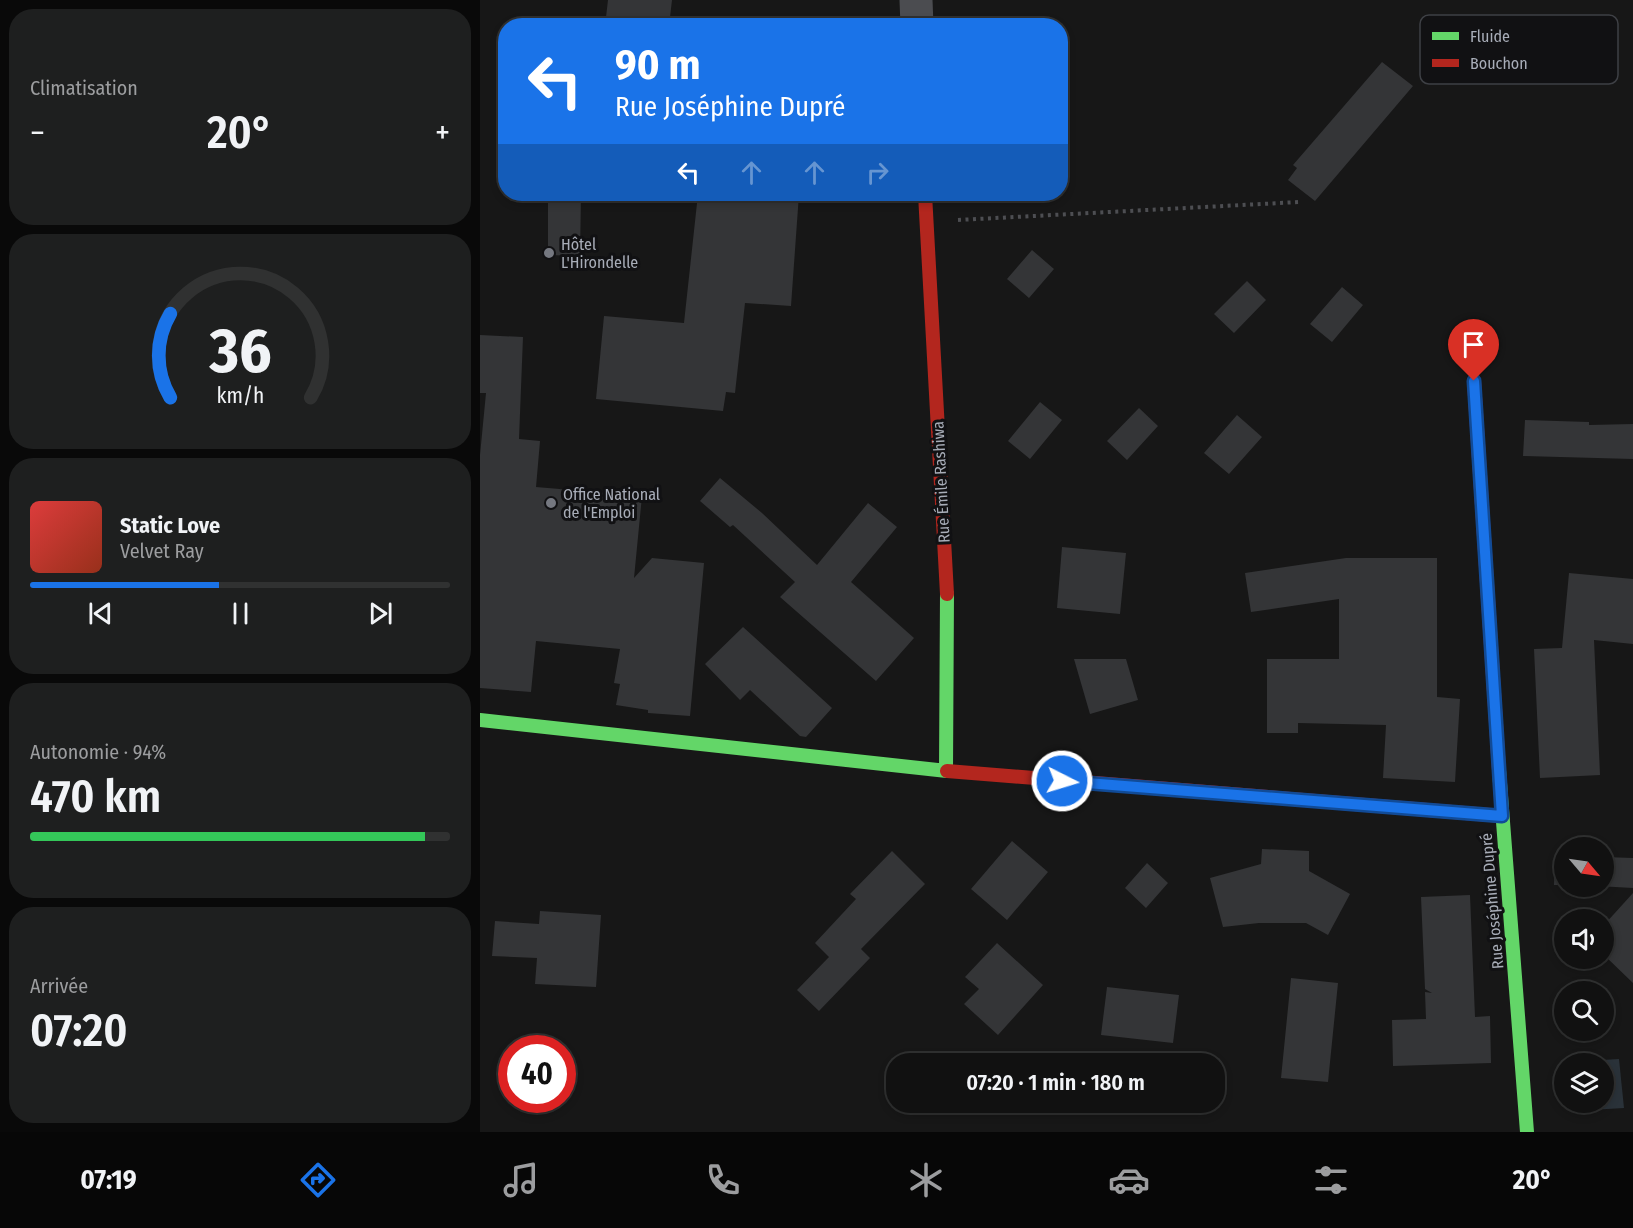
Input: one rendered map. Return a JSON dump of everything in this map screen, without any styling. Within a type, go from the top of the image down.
[{"type":"street","points":[[916,0],[917,18]]},
{"type":"street","name":"Rue Émile Rashiwa","points":[[926,201],[947,589],[946,771]]},
{"type":"street","name":"Rue Joséphine Dupré","points":[[1474,381],[1502,816],[1527,1132]]},
{"type":"street","points":[[480,720],[946,771],[1502,816]]},
{"type":"path","points":[[927,222],[1299,202]]},
{"type":"shaded area","points":[[1614,1059],[1619,1059],[1624,1108],[1614,1109]]},
{"type":"building","points":[[608,0],[672,0],[670,18],[606,18]]},
{"type":"building","points":[[1382,62],[1413,86],[1315,201],[1288,180],[1297,168],[1293,165]]},
{"type":"building","points":[[548,201],[581,201],[580,256],[548,255]]},
{"type":"building","points":[[697,201],[798,201],[791,306],[745,303],[735,393],[726,392],[723,411],[596,399],[604,316],[684,323]]},
{"type":"building","points":[[1032,250],[1054,269],[1029,298],[1007,279]]},
{"type":"building","points":[[1247,281],[1266,300],[1234,333],[1214,314]]},
{"type":"building","points":[[1342,287],[1363,305],[1332,342],[1310,324]]},
{"type":"building","points":[[480,335],[523,337],[519,439],[540,441],[536,487],[642,496],[634,578],[652,558],[704,563],[690,716],[648,713],[648,710],[616,705],[620,684],[614,683],[620,649],[536,641],[531,692],[480,688],[480,455],[486,393],[480,393]]},
{"type":"building","points":[[1040,402],[1062,420],[1030,459],[1008,441]]},
{"type":"building","points":[[1139,408],[1158,426],[1127,460],[1107,441]]},
{"type":"building","points":[[1237,415],[1262,437],[1229,474],[1204,453]]},
{"type":"building","points":[[1525,420],[1589,422],[1589,425],[1633,424],[1633,459],[1523,456]]},
{"type":"building","points":[[720,478],[762,513],[817,565],[868,503],[897,527],[851,582],[914,638],[876,681],[780,597],[795,582],[733,525],[730,527],[700,501]]},
{"type":"building","points":[[1062,547],[1126,553],[1120,614],[1057,608]]},
{"type":"building","points":[[1346,558],[1437,558],[1437,697],[1460,699],[1455,782],[1383,778],[1386,725],[1298,723],[1298,733],[1267,733],[1267,659],[1339,659],[1339,599],[1251,612],[1245,573]]},
{"type":"building","points":[[1569,573],[1633,579],[1633,644],[1594,640],[1600,775],[1540,778],[1534,649],[1562,648]]},
{"type":"building","points":[[743,627],[832,708],[806,737],[800,736],[750,690],[740,700],[705,664]]},
{"type":"building","points":[[1074,659],[1126,659],[1138,700],[1090,714]]},
{"type":"building","points":[[1012,841],[1048,872],[1007,920],[971,889]]},
{"type":"building","points":[[1262,849],[1309,851],[1309,871],[1350,894],[1328,935],[1306,923],[1259,923],[1223,927],[1210,878],[1261,864]]},
{"type":"building","points":[[892,851],[925,884],[861,949],[870,958],[819,1011],[797,990],[829,957],[815,943],[856,899],[850,894]]},
{"type":"building","points":[[1614,857],[1633,858],[1633,888],[1614,887]]},
{"type":"building","points":[[1147,863],[1168,883],[1146,908],[1125,888]]},
{"type":"building","points":[[1633,893],[1633,983],[1614,965],[1614,914]]},
{"type":"building","points":[[1470,895],[1475,1017],[1490,1016],[1491,1063],[1393,1066],[1392,1020],[1426,1019],[1425,992],[1432,993],[1425,989],[1421,897]]},
{"type":"building","points":[[540,911],[601,915],[596,987],[535,984],[537,958],[492,956],[495,921],[539,924]]},
{"type":"building","points":[[997,943],[1043,985],[998,1035],[964,1004],[979,989],[965,977]]},
{"type":"building","points":[[1291,978],[1338,983],[1328,1082],[1281,1078]]},
{"type":"building","points":[[1107,987],[1179,995],[1173,1043],[1101,1035]]},
{"type":"traffic: fast","points":[[946,771],[947,594]]},
{"type":"traffic: fast","points":[[480,720],[947,771]]},
{"type":"traffic: fast","points":[[1499,770],[1527,1132]]},
{"type":"traffic: jam","points":[[925,201],[947,594]]},
{"type":"traffic: jam","points":[[1474,381],[1499,770]]},
{"type":"traffic: jam","points":[[947,771],[1502,816]]},
{"type":"place","name":"Hôtel L'Hirondelle","points":[[549,253]]},
{"type":"place","name":"Office National de l'Emploi","points":[[551,503]]},
{"type":"route","points":[[1062,781],[1502,816],[1474,381]]}]
